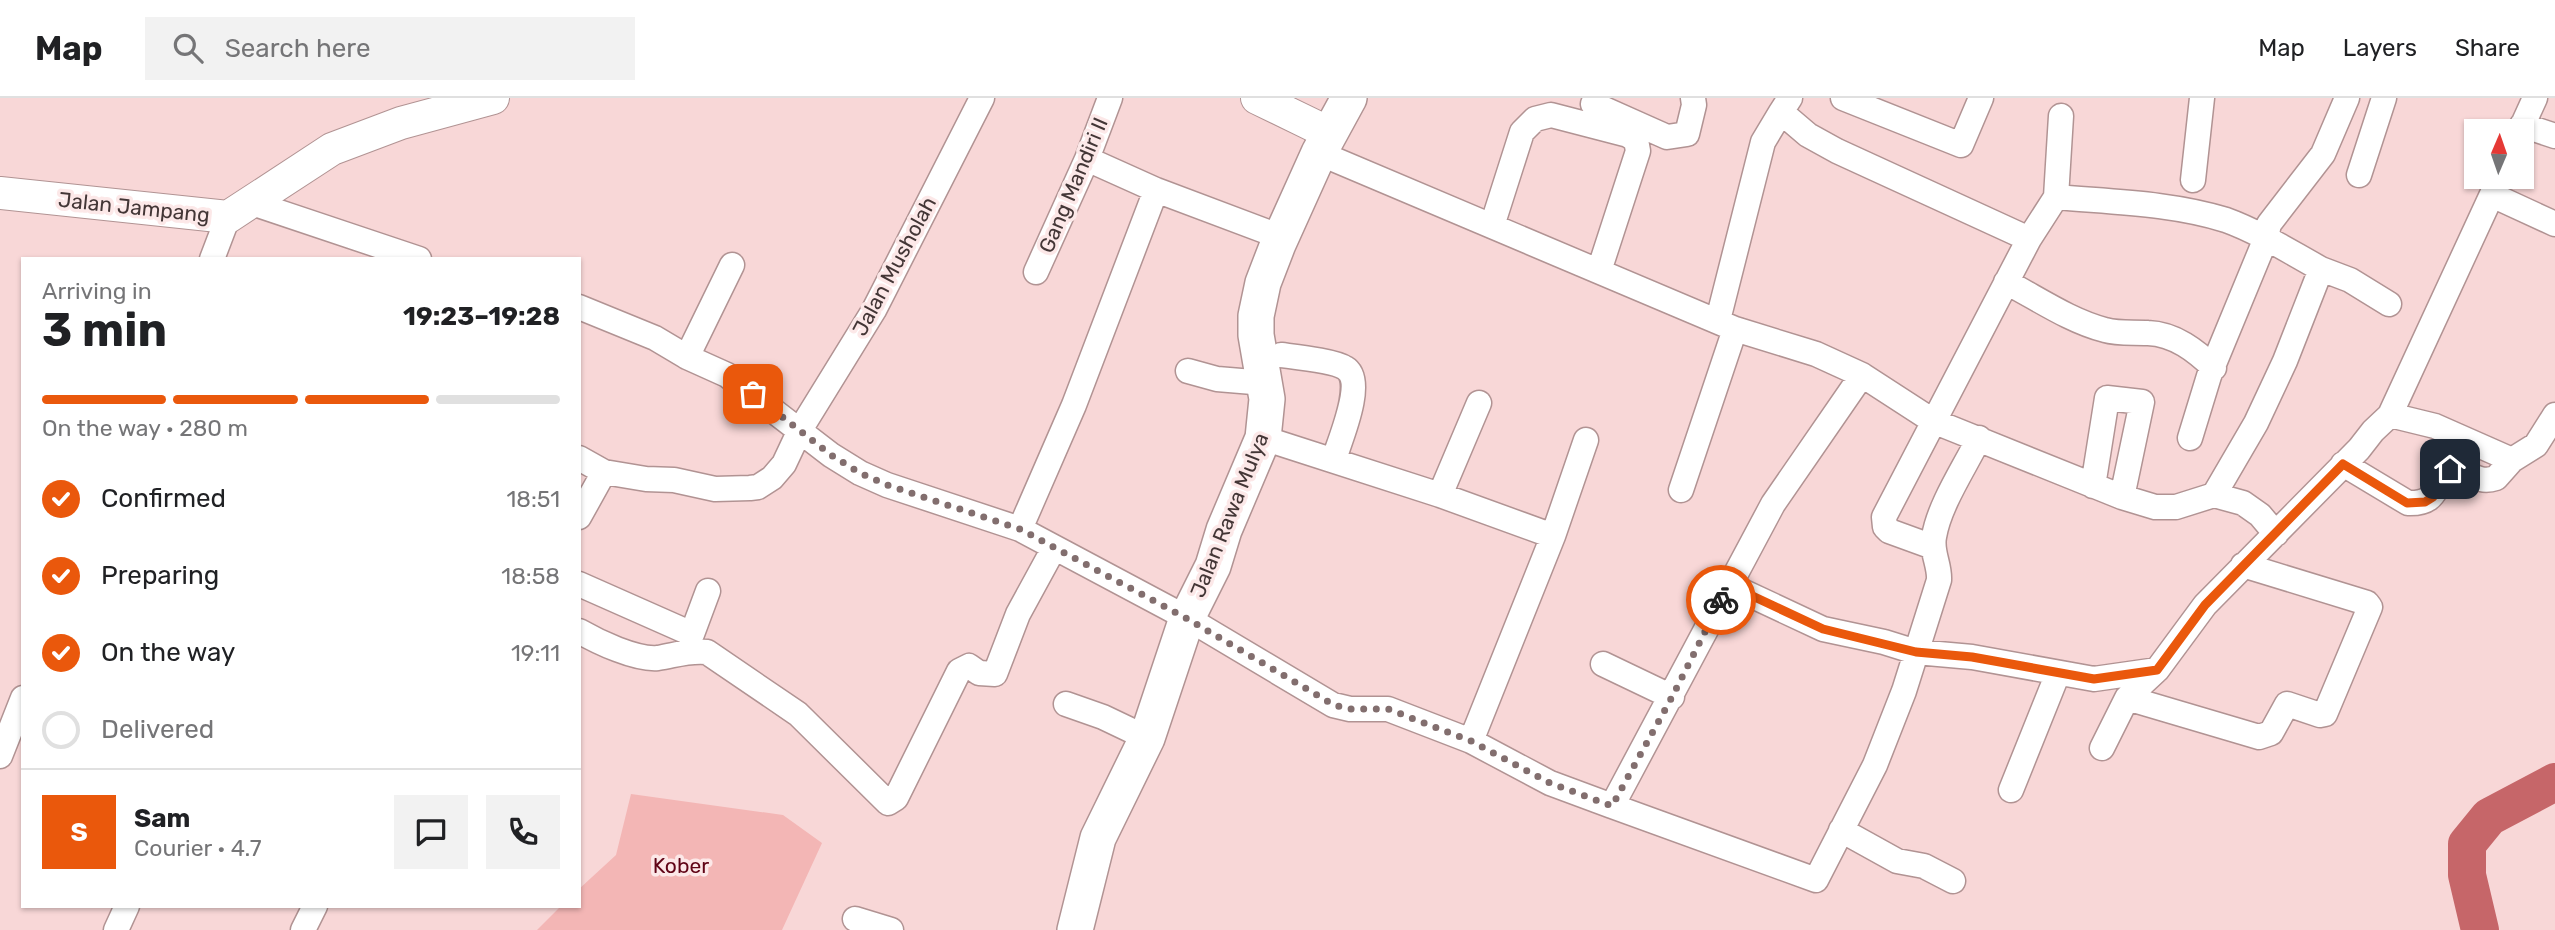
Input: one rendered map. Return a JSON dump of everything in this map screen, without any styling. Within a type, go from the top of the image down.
[{"type":"main road","name":"Jalan Rawa Mulya","points":[[1075,930],[1098,838],[1147,738],[1186,618],[1213,566],[1224,530],[1263,438],[1273,369],[1256,335],[1256,316],[1263,283],[1324,143],[1349,98]]},
{"type":"street","points":[[213,257],[239,210],[332,149],[401,123],[493,98]]},
{"type":"street","name":"Jalan Musholah","points":[[581,459],[604,472],[646,479],[674,480],[708,488],[758,487],[772,478],[784,464],[800,430],[874,310],[982,98]]},
{"type":"street","name":"Gang Mandiri II","points":[[1036,272],[1087,159],[1111,98]]},
{"type":"street","points":[[1257,98],[1324,143],[1492,226],[1726,324],[1816,354],[1862,375],[1933,421],[2122,498],[2155,507],[2176,507],[2214,495],[2243,503],[2260,515],[2276,534]]},
{"type":"street","points":[[1593,104],[1667,137],[1687,134],[1694,105],[1693,98]]},
{"type":"street","points":[[1843,98],[1961,145],[1981,98]]},
{"type":"street","points":[[2193,180],[2202,98]]},
{"type":"street","points":[[2190,438],[2209,376],[2266,239],[2269,224],[2323,154],[2347,98]]},
{"type":"street","points":[[2359,175],[2384,98]]},
{"type":"street","points":[[1681,490],[1726,324],[1762,142],[1785,105],[1808,135],[1837,151],[2029,239]]},
{"type":"street","points":[[2525,111],[2555,136]]},
{"type":"street","points":[[1492,226],[1522,132],[1535,118],[1551,115],[1628,135],[1636,141],[1638,151],[1599,271]]},
{"type":"street","points":[[1933,547],[1889,531],[1884,522],[2006,282],[2056,197],[2061,116]]},
{"type":"street","points":[[1087,159],[1156,190],[1281,237]]},
{"type":"street","points":[[2102,748],[2127,698],[2157,670],[2205,605],[2390,415],[2495,189]]},
{"type":"street","points":[[2501,189],[2555,224]]},
{"type":"street","points":[[1020,529],[1074,405],[1156,190]]},
{"type":"street","name":"Jalan Jampang","points":[[0,194],[239,210]]},
{"type":"street","points":[[2056,197],[2178,209],[2226,220],[2321,269],[2350,280],[2389,304]]},
{"type":"street","points":[[239,210],[412,257]]},
{"type":"street","points":[[687,357],[732,265]]},
{"type":"street","points":[[2214,495],[2256,423],[2285,361],[2321,269]]},
{"type":"street","points":[[2006,282],[2088,324],[2106,330],[2150,333],[2171,338],[2194,349],[2214,368]]},
{"type":"street","points":[[581,308],[655,338],[739,382],[831,455],[860,473],[887,485],[1020,529],[1186,618],[1334,705],[1350,709],[1388,709],[1471,741],[1550,783],[1816,880],[1875,765],[1904,691],[1939,580],[1940,570],[1933,547],[1934,536],[1941,515],[1979,438]]},
{"type":"street","points":[[1188,371],[1217,379],[1273,369],[1344,366],[1353,377],[1354,393],[1334,459]]},
{"type":"street","points":[[1612,806],[1773,504],[1862,375]]},
{"type":"street","points":[[2092,486],[2107,398],[2142,402],[2122,498]]},
{"type":"street","points":[[1440,495],[1479,402]]},
{"type":"street","points":[[2390,415],[2435,426],[2512,460]]},
{"type":"street","points":[[2343,464],[2407,503],[2417,504],[2433,497],[2450,469],[2456,468],[2487,481],[2496,478],[2512,460],[2536,445],[2555,415]]},
{"type":"street","points":[[1263,438],[1334,459],[1553,536]]},
{"type":"street","points":[[1471,741],[1553,536],[1586,440]]},
{"type":"street","points":[[581,513],[604,472]]},
{"type":"street","points":[[581,632],[628,652],[655,658],[689,650],[707,652],[798,714],[888,803],[896,798],[959,671],[968,666],[979,673],[995,674],[1018,614],[1054,548]]},
{"type":"street","points":[[2127,698],[2259,737],[2271,733],[2287,704],[2320,715],[2325,714],[2370,607],[2367,603],[2243,565]]},
{"type":"street","points":[[581,585],[692,634],[708,592]]},
{"type":"street","points":[[1729,585],[1823,629],[1916,652],[1972,657],[2094,679],[2157,670]]},
{"type":"street","points":[[1603,664],[1672,697]]},
{"type":"street","points":[[2011,790],[2058,673]]},
{"type":"street","points":[[0,756],[21,703]]},
{"type":"street","points":[[1066,704],[1147,738]]},
{"type":"street","points":[[1841,830],[1897,861],[1924,866],[1953,881]]},
{"type":"street","points":[[116,930],[126,908]]},
{"type":"street","points":[[303,930],[313,908]]},
{"type":"street","points":[[855,919],[891,930]]},
{"type":"green space","name":"Kober","points":[[631,794],[783,815],[822,843],[782,930],[537,930],[559,908],[581,908],[581,887],[616,855]]},
{"type":"waterway","points":[[2480,930],[2467,875],[2467,844],[2489,817],[2555,782]]},
{"type":"way so far","points":[[753,394],[831,455],[860,473],[887,485],[1020,529],[1186,618],[1334,705],[1350,709],[1388,709],[1471,741],[1550,783],[1612,806],[1721,600]]},
{"type":"route","points":[[1721,600],[1729,585],[1823,629],[1916,652],[1972,657],[2094,679],[2157,670],[2205,605],[2343,464],[2407,503],[2417,504],[2433,497],[2450,469]]}]
